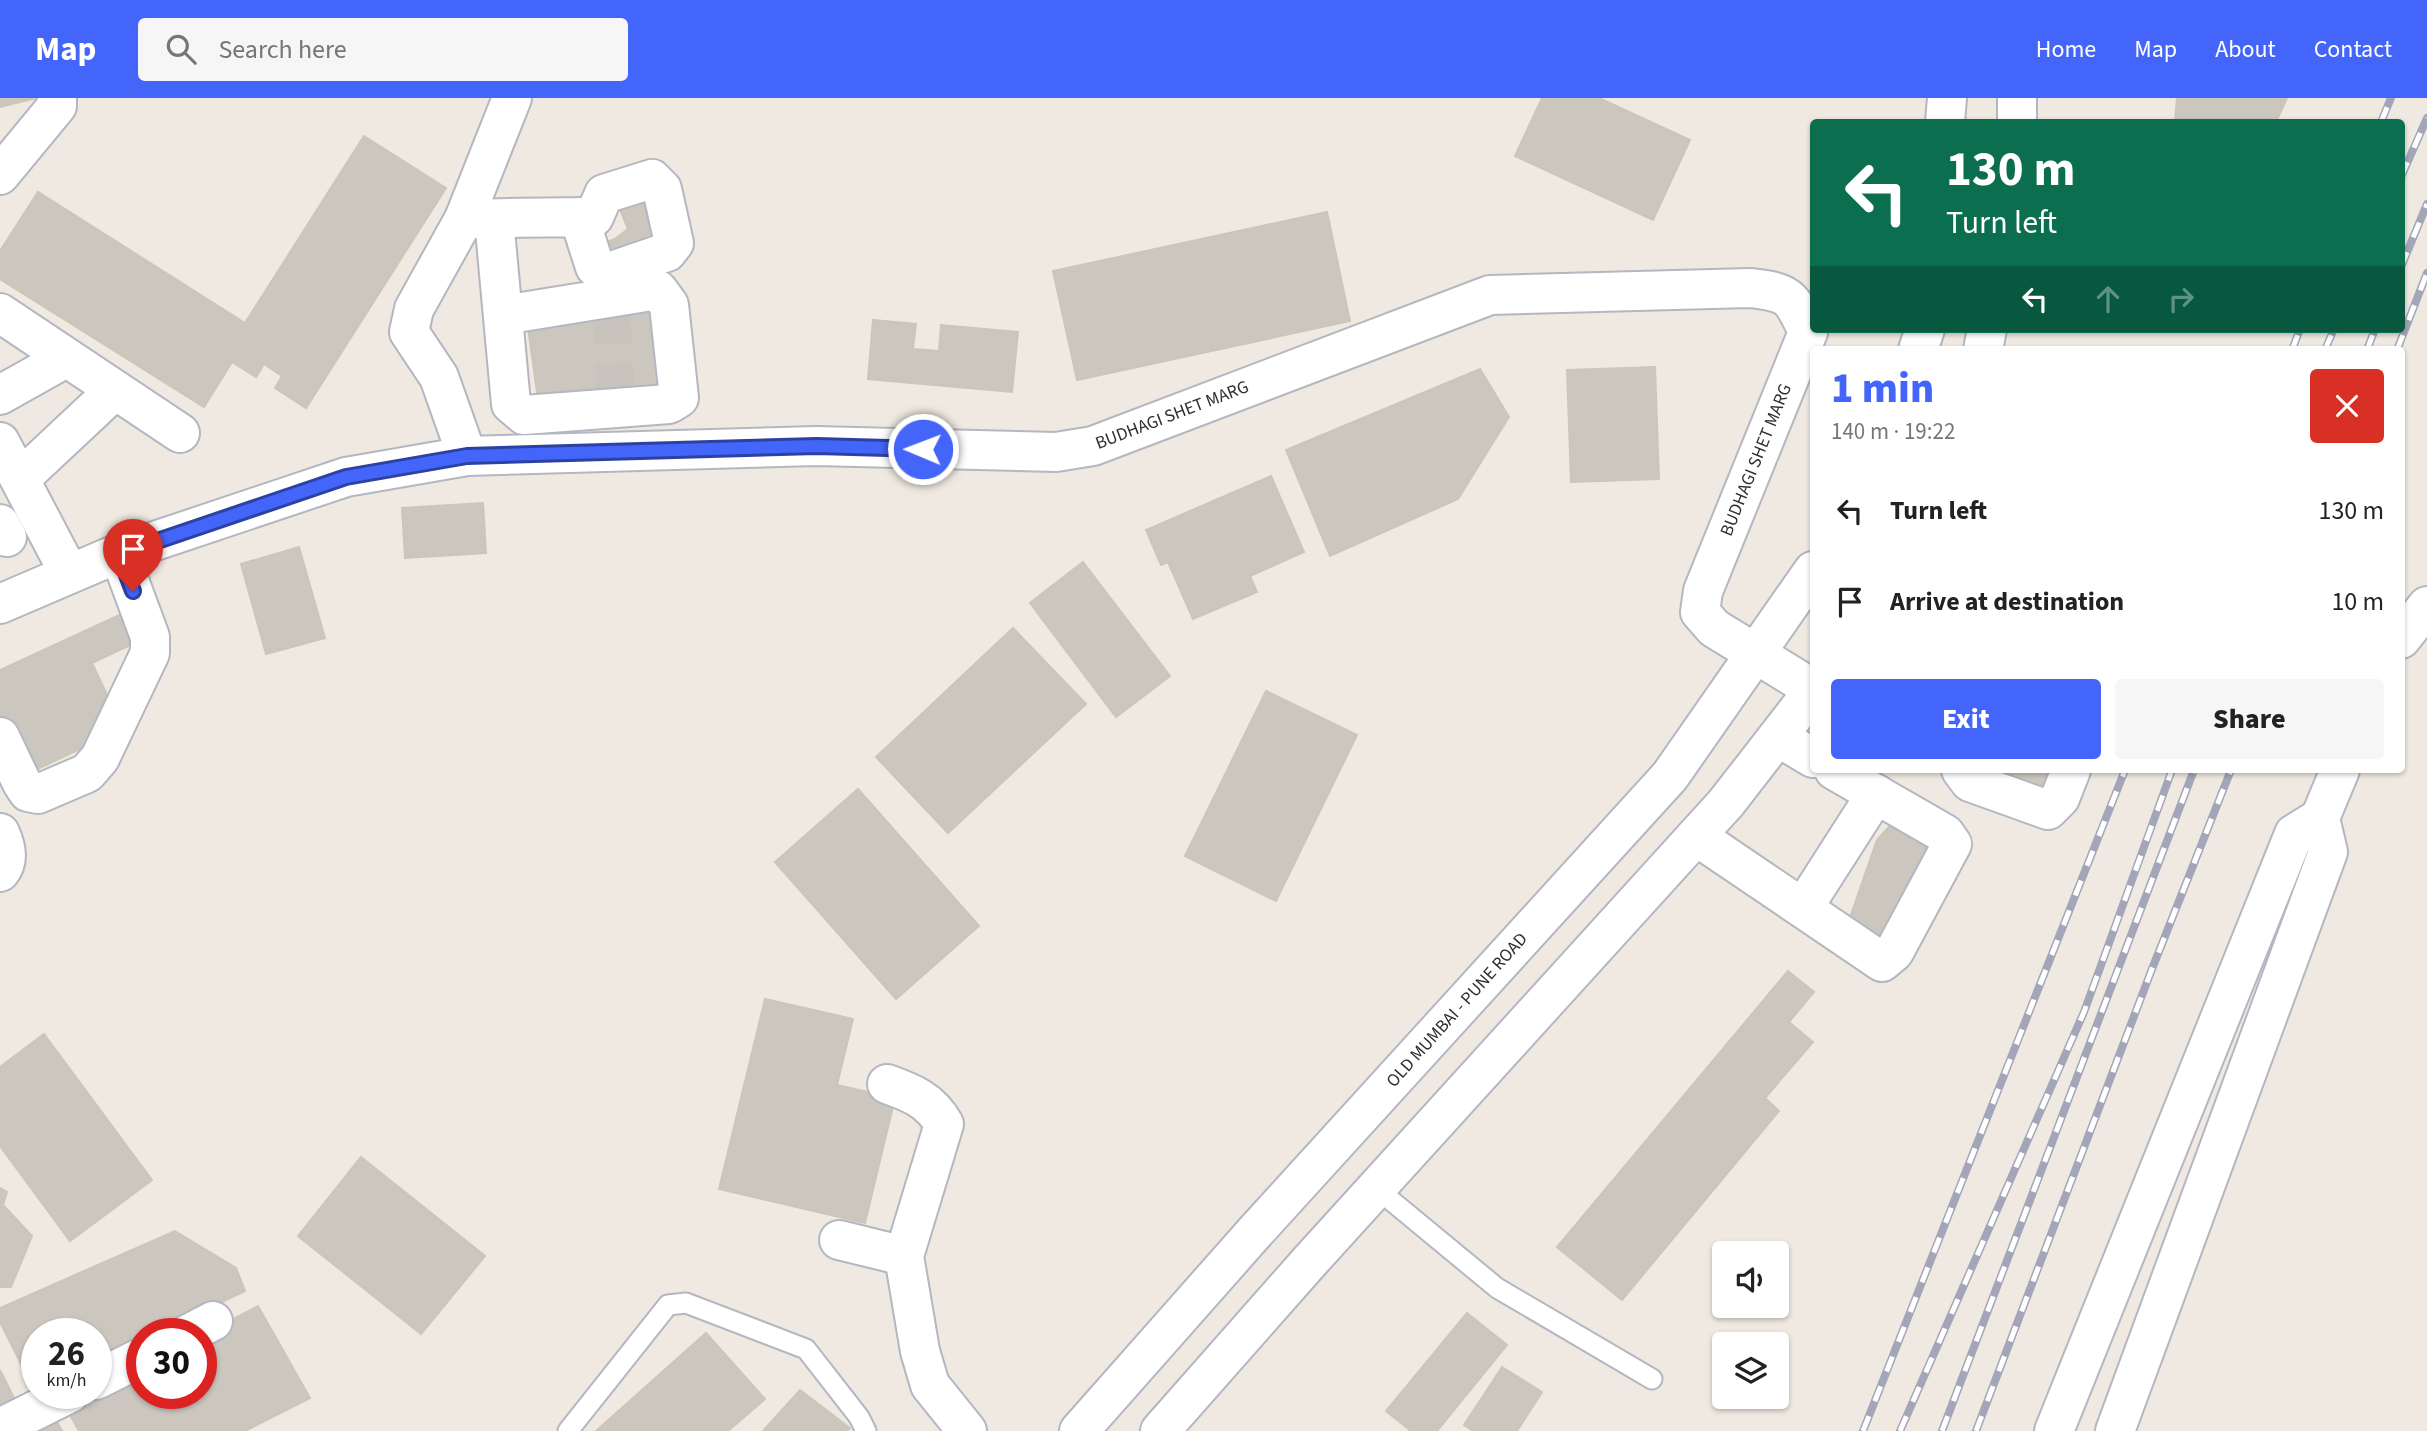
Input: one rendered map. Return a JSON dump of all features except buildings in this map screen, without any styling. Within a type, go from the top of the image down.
[{"type":"street","points":[[0,175],[57,106],[57,98]]},
{"type":"street","points":[[467,456],[439,377],[409,332],[414,309],[479,219],[512,98]]},
{"type":"street","points":[[1945,119],[1947,98]]},
{"type":"street","points":[[2017,98],[2017,119]]},
{"type":"street","points":[[479,219],[579,217]]},
{"type":"street","points":[[479,219],[503,315],[511,404],[524,415],[669,404],[679,398],[669,305],[658,290],[610,302],[503,315]]},
{"type":"street","name":"BUDHAGI SHET MARG","points":[[0,604],[119,554],[346,477],[467,456],[817,446],[1056,452],[1093,446],[1490,295],[1750,288],[1778,291],[1795,304],[1808,332],[1703,591],[1700,612],[1714,628],[1810,688]]},
{"type":"street","points":[[0,313],[180,433]]},
{"type":"street","points":[[0,395],[66,358]]},
{"type":"street","points":[[20,480],[114,390]]},
{"type":"street","points":[[0,442],[69,573]]},
{"type":"street","points":[[0,737],[28,792],[38,794],[87,773],[100,758],[150,653],[150,637],[119,554]]},
{"type":"street","name":"OLD MUMBAI - PUNE ROAD","points":[[1079,1431],[1297,1186],[1670,776],[1810,575]]},
{"type":"street","points":[[2405,634],[2427,606]]},
{"type":"street","points":[[1160,1431],[1342,1225],[1726,803],[1810,694]]},
{"type":"street","points":[[1778,737],[1810,756]]},
{"type":"street","points":[[1696,836],[1882,962],[1894,953],[1952,844],[1945,834],[1839,773]]},
{"type":"street","points":[[1963,773],[1970,782],[2048,810],[2060,798],[2070,773]]},
{"type":"street","points":[[2054,1431],[2294,834],[2320,818],[2339,773]]},
{"type":"street","points":[[1802,908],[1876,794]]},
{"type":"street","points":[[2115,1431],[2328,852],[2320,818]]},
{"type":"street","points":[[0,833],[6,857],[0,872]]},
{"type":"street","points":[[887,1083],[918,1095],[935,1110],[944,1124],[904,1256],[920,1351],[930,1385],[967,1431]]},
{"type":"street","points":[[1297,1186],[1342,1225]]},
{"type":"street","points":[[839,1240],[904,1256]]},
{"type":"street","points":[[0,1428],[38,1409]]},
{"type":"lane","points":[[1376,1188],[1497,1288],[1651,1379]]},
{"type":"lane","points":[[568,1431],[668,1305],[686,1303],[806,1349],[859,1417],[866,1431]]},
{"type":"tunnel","points":[[611,306],[616,406]]},
{"type":"railway","points":[[2382,119],[2391,98]]},
{"type":"railway","points":[[2405,168],[2427,118]]},
{"type":"railway","points":[[2405,257],[2427,204]]},
{"type":"railway","points":[[2405,329],[2427,273]]},
{"type":"railway","points":[[2294,346],[2298,333]]},
{"type":"railway","points":[[2327,346],[2332,333]]},
{"type":"railway","points":[[2369,346],[2373,333]]},
{"type":"railway","points":[[2399,346],[2404,333]]},
{"type":"railway","points":[[1863,1431],[2124,773]]},
{"type":"railway","points":[[1900,1431],[2084,1012],[2171,773]]},
{"type":"railway","points":[[1942,1431],[2193,773]]},
{"type":"railway","points":[[1976,1431],[2230,773]]},
{"type":"route","points":[[133,591],[119,554],[346,477],[467,456],[817,446],[923,449]]}]
